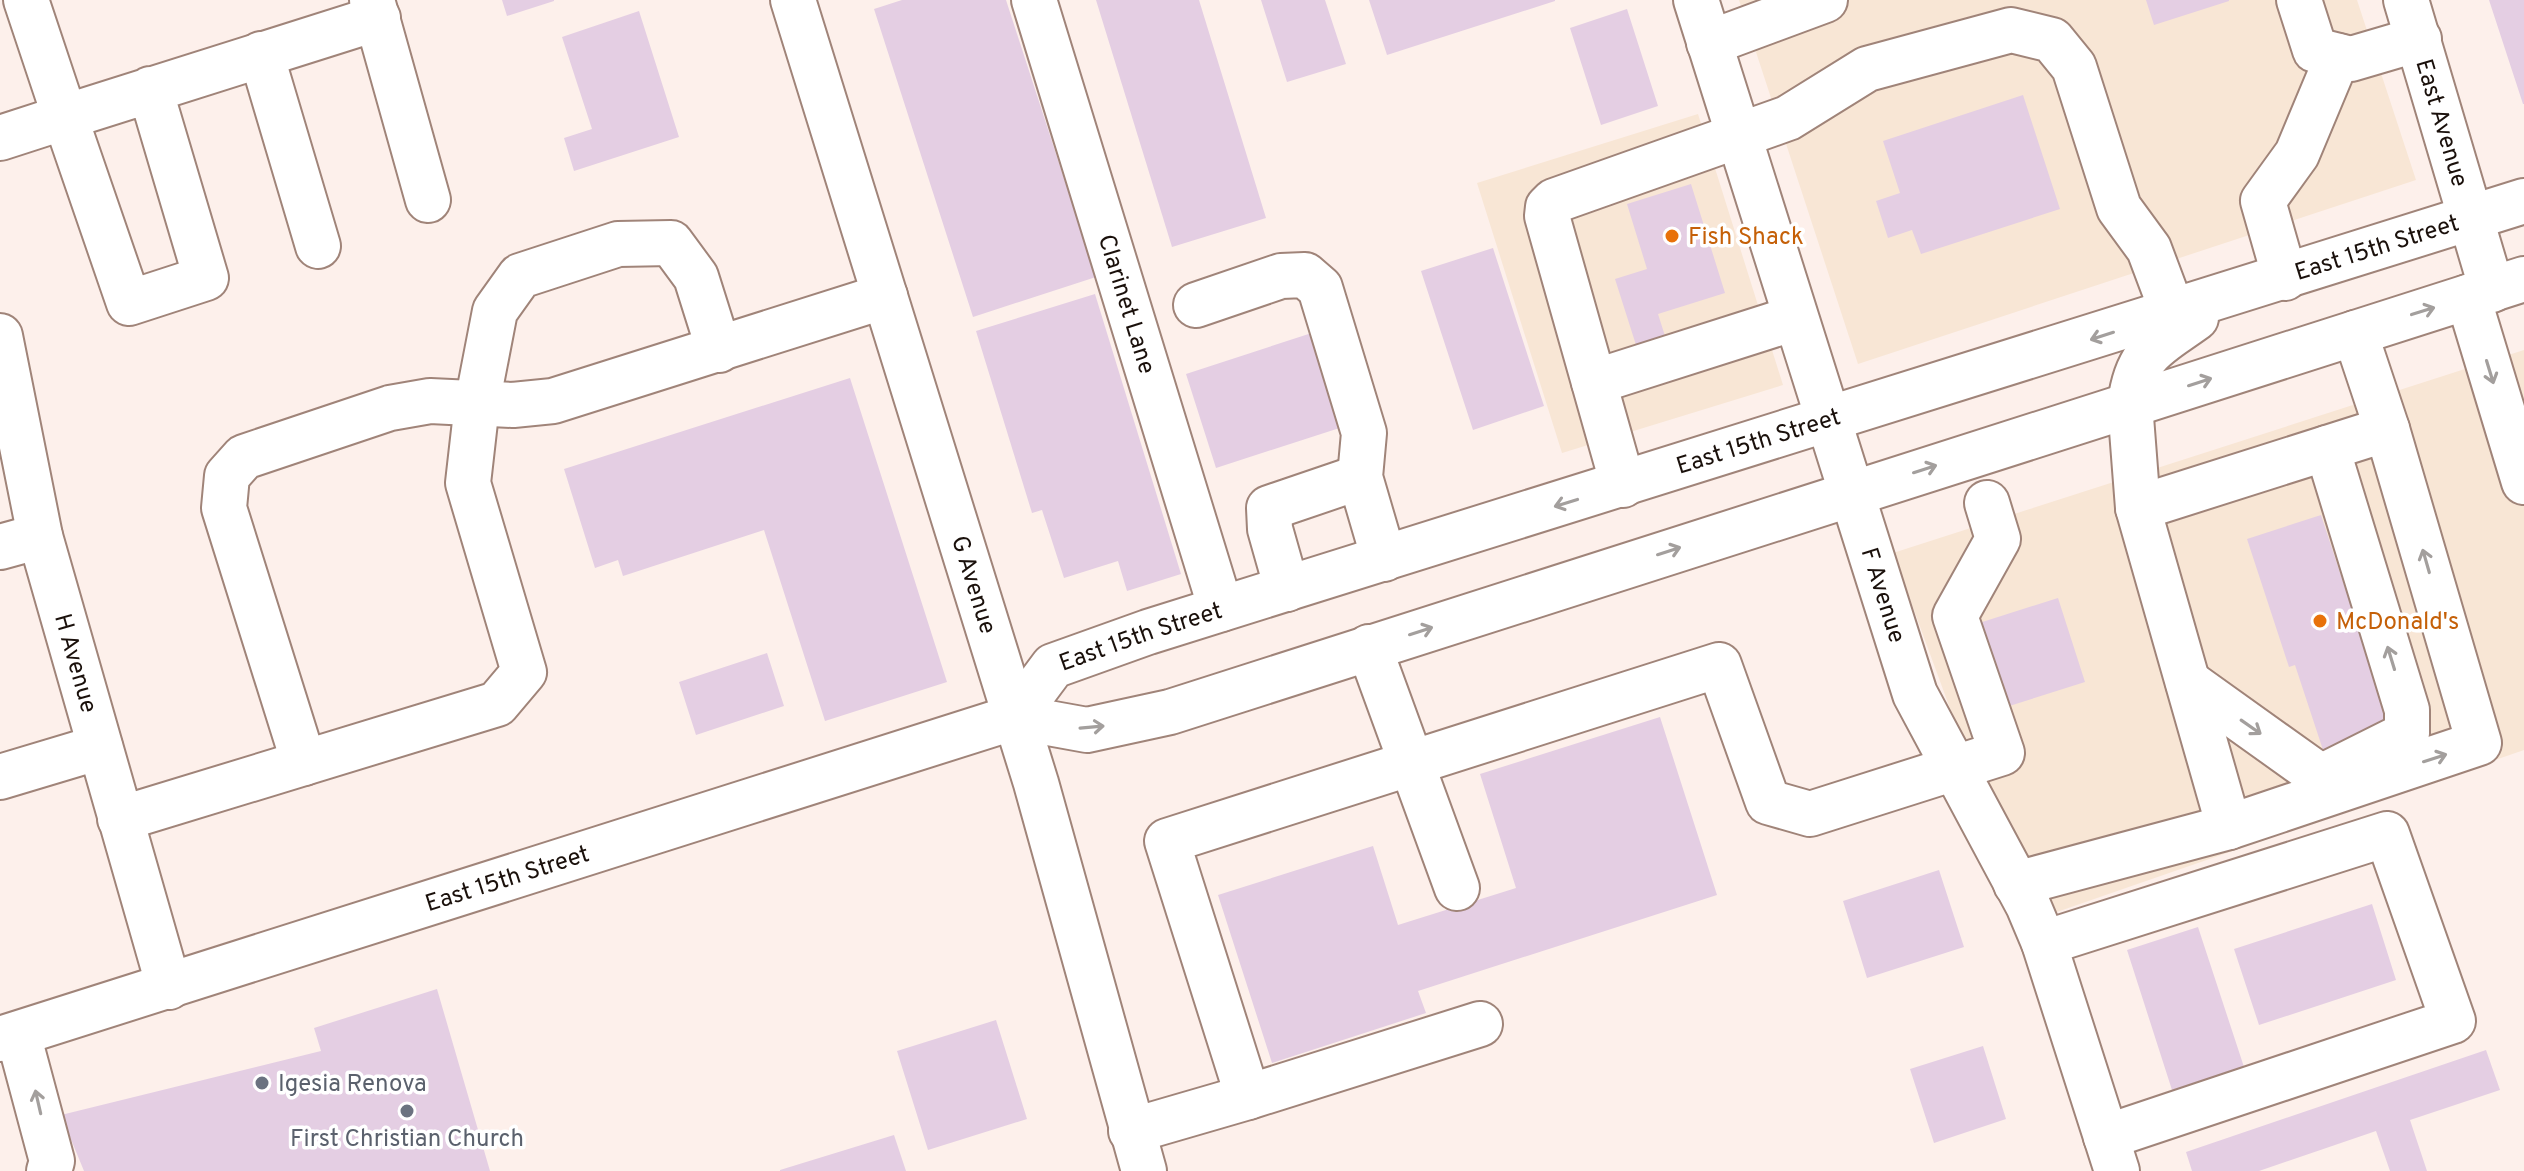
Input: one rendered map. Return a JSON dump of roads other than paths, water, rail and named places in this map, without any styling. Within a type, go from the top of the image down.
[{"type":"main road","points":[[26,0],[129,303],[206,278],[150,89]]},
{"type":"main road","name":"G Avenue","points":[[793,0],[1015,717],[1138,1151]]},
{"type":"main road","name":"Clarinet Lane","points":[[1034,0],[1221,609]]},
{"type":"main road","name":"F Avenue","points":[[1696,0],[1915,694],[2044,943],[2111,1154]]},
{"type":"main road","points":[[1709,43],[1825,0]]},
{"type":"main road","points":[[2299,0],[2315,50],[2351,59],[2412,20]]},
{"type":"main road","points":[[0,138],[261,54],[375,9],[428,200]]},
{"type":"main road","name":"East Avenue","points":[[2412,20],[2470,220],[2494,289],[2524,482]]},
{"type":"main road","points":[[1623,485],[1547,216],[1548,207],[1554,201],[1788,118],[1867,69],[2011,30],[2052,40],[2074,67],[2119,208],[2149,249],[2173,313]]},
{"type":"main road","points":[[261,54],[318,246]]},
{"type":"main road","points":[[2285,278],[2263,201],[2297,154],[2338,56]]},
{"type":"main road","name":"East 15th Street","points":[[1015,717],[1053,666],[1221,609],[1828,422],[2524,201]]},
{"type":"main road","points":[[120,819],[497,704],[524,672],[468,483],[477,404],[495,311],[520,276],[618,244],[671,243],[696,277],[719,350]]},
{"type":"main road","points":[[1196,305],[1281,276],[1305,275],[1320,288],[1364,433],[1360,477],[1384,559]]},
{"type":"main road","name":"East 15th Street","points":[[9,1036],[1015,717],[1087,730],[1170,712],[2494,289]]},
{"type":"main road","points":[[304,763],[224,508],[227,476],[244,457],[390,408],[430,401],[477,404],[553,401],[885,296]]},
{"type":"main road","points":[[2224,298],[2145,355],[2134,374],[2130,404],[2138,508],[2229,827]]},
{"type":"main road","points":[[1594,382],[1795,318]]},
{"type":"main road","points":[[2016,884],[2229,827],[2479,743],[2387,429],[2355,333]]},
{"type":"main road","name":"H Avenue","points":[[0,336],[11,376],[20,542],[100,747],[169,987]]},
{"type":"main road","points":[[2138,508],[2387,429]]},
{"type":"main road","points":[[2188,682],[2321,777],[2407,734],[2407,710],[2327,448]]},
{"type":"main road","points":[[1287,589],[1270,529],[1269,508],[1360,477]]},
{"type":"main road","points":[[1248,1097],[1167,841],[1719,665],[1768,802],[1810,814],[2002,753],[1955,616],[1998,539],[1987,503]]},
{"type":"main road","points":[[1369,647],[1414,763],[1457,888]]},
{"type":"main road","points":[[0,777],[100,747]]},
{"type":"main road","points":[[2044,943],[2387,834],[2453,1021],[2111,1154]]},
{"type":"main road","points":[[1138,1151],[1248,1097],[1480,1024]]},
{"type":"main road","points":[[9,1036],[52,1161],[49,1171]]},
{"type":"place","name":"Fish Shack","points":[[1672,236]]},
{"type":"place","name":"McDonald's","points":[[2320,621]]},
{"type":"place","name":"Igesia Renova","points":[[262,1083]]},
{"type":"place","name":"First Christian Church","points":[[407,1111]]}]
